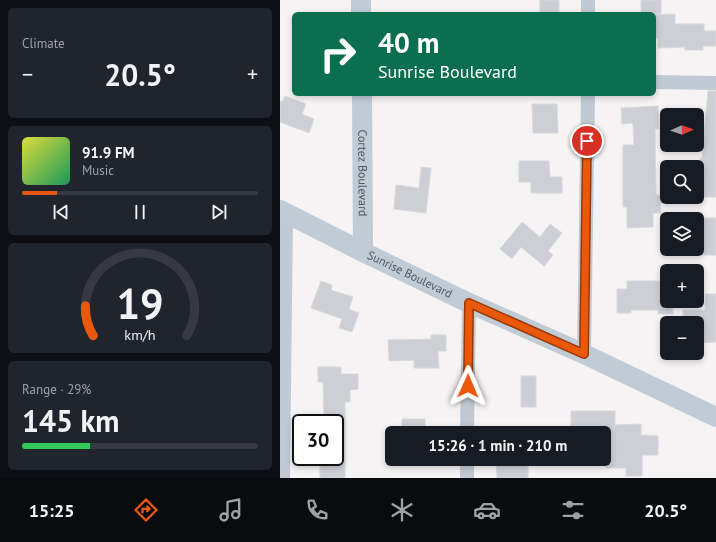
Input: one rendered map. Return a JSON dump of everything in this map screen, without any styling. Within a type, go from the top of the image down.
[{"type":"street","points":[[361,0],[361,12]]},
{"type":"street","points":[[588,0],[588,12]]},
{"type":"street","points":[[656,82],[716,83]]},
{"type":"street","name":"Cortez Boulevard","points":[[362,96],[363,252]]},
{"type":"street","points":[[584,354],[588,96]]},
{"type":"street","points":[[283,212],[283,478]]},
{"type":"street","name":"Sunrise Boulevard","points":[[283,212],[469,303],[584,354],[716,417]]},
{"type":"street","points":[[468,426],[469,303]]},
{"type":"street","points":[[467,466],[467,478]]},
{"type":"building","points":[[540,0],[559,0],[559,12],[540,12]]},
{"type":"building","points":[[641,0],[661,0],[661,14],[656,14],[656,12],[641,12]]},
{"type":"building","points":[[675,14],[675,24],[704,24],[704,31],[716,31],[716,46],[703,46],[703,50],[685,50],[685,47],[658,48],[658,38],[656,38],[656,15]]},
{"type":"building","points":[[708,91],[716,91],[716,197],[704,197],[704,160],[700,160],[700,158],[702,158],[703,152],[704,152]]},
{"type":"building","points":[[285,96],[306,104],[302,114],[314,119],[309,133],[280,122],[280,101],[282,102]]},
{"type":"building","points":[[532,104],[557,104],[558,133],[533,133]]},
{"type":"building","points":[[658,106],[659,129],[655,129],[656,195],[660,195],[661,212],[653,213],[653,227],[627,228],[627,207],[623,207],[623,145],[634,145],[633,123],[622,124],[621,108]]},
{"type":"building","points":[[519,161],[549,161],[550,177],[562,177],[562,193],[531,193],[531,182],[519,182]]},
{"type":"building","points":[[421,167],[431,168],[426,213],[394,209],[396,185],[419,188]]},
{"type":"building","points":[[704,218],[716,218],[716,255],[704,255]]},
{"type":"building","points":[[522,222],[540,237],[550,224],[562,233],[548,251],[553,255],[544,266],[521,247],[512,259],[500,249]]},
{"type":"building","points":[[321,281],[332,285],[331,290],[353,297],[349,309],[359,313],[352,332],[339,328],[342,319],[311,308]]},
{"type":"building","points":[[627,281],[660,281],[660,308],[673,308],[673,314],[658,314],[658,310],[631,310],[631,313],[617,313],[617,289],[627,289]]},
{"type":"building","points":[[705,294],[716,294],[716,342],[704,343],[704,316],[683,316],[683,310],[705,310]]},
{"type":"building","points":[[431,335],[446,335],[446,351],[438,351],[439,368],[414,368],[414,360],[389,361],[388,340],[431,339]]},
{"type":"building","points":[[318,367],[341,367],[341,374],[358,374],[358,389],[350,390],[350,402],[345,402],[345,478],[320,478],[320,466],[344,466],[344,414],[324,414],[323,382],[318,382]]},
{"type":"building","points":[[521,376],[536,376],[536,407],[521,407]]},
{"type":"building","points":[[571,411],[615,411],[615,425],[641,424],[641,435],[658,436],[658,455],[642,455],[642,476],[626,476],[626,468],[606,468],[606,466],[611,466],[611,426],[571,426]]},
{"type":"building","points":[[402,419],[425,419],[425,426],[402,426]]},
{"type":"building","points":[[496,466],[528,466],[528,478],[497,478]]},
{"type":"route","points":[[468,386],[469,303],[584,354],[587,141]]}]
